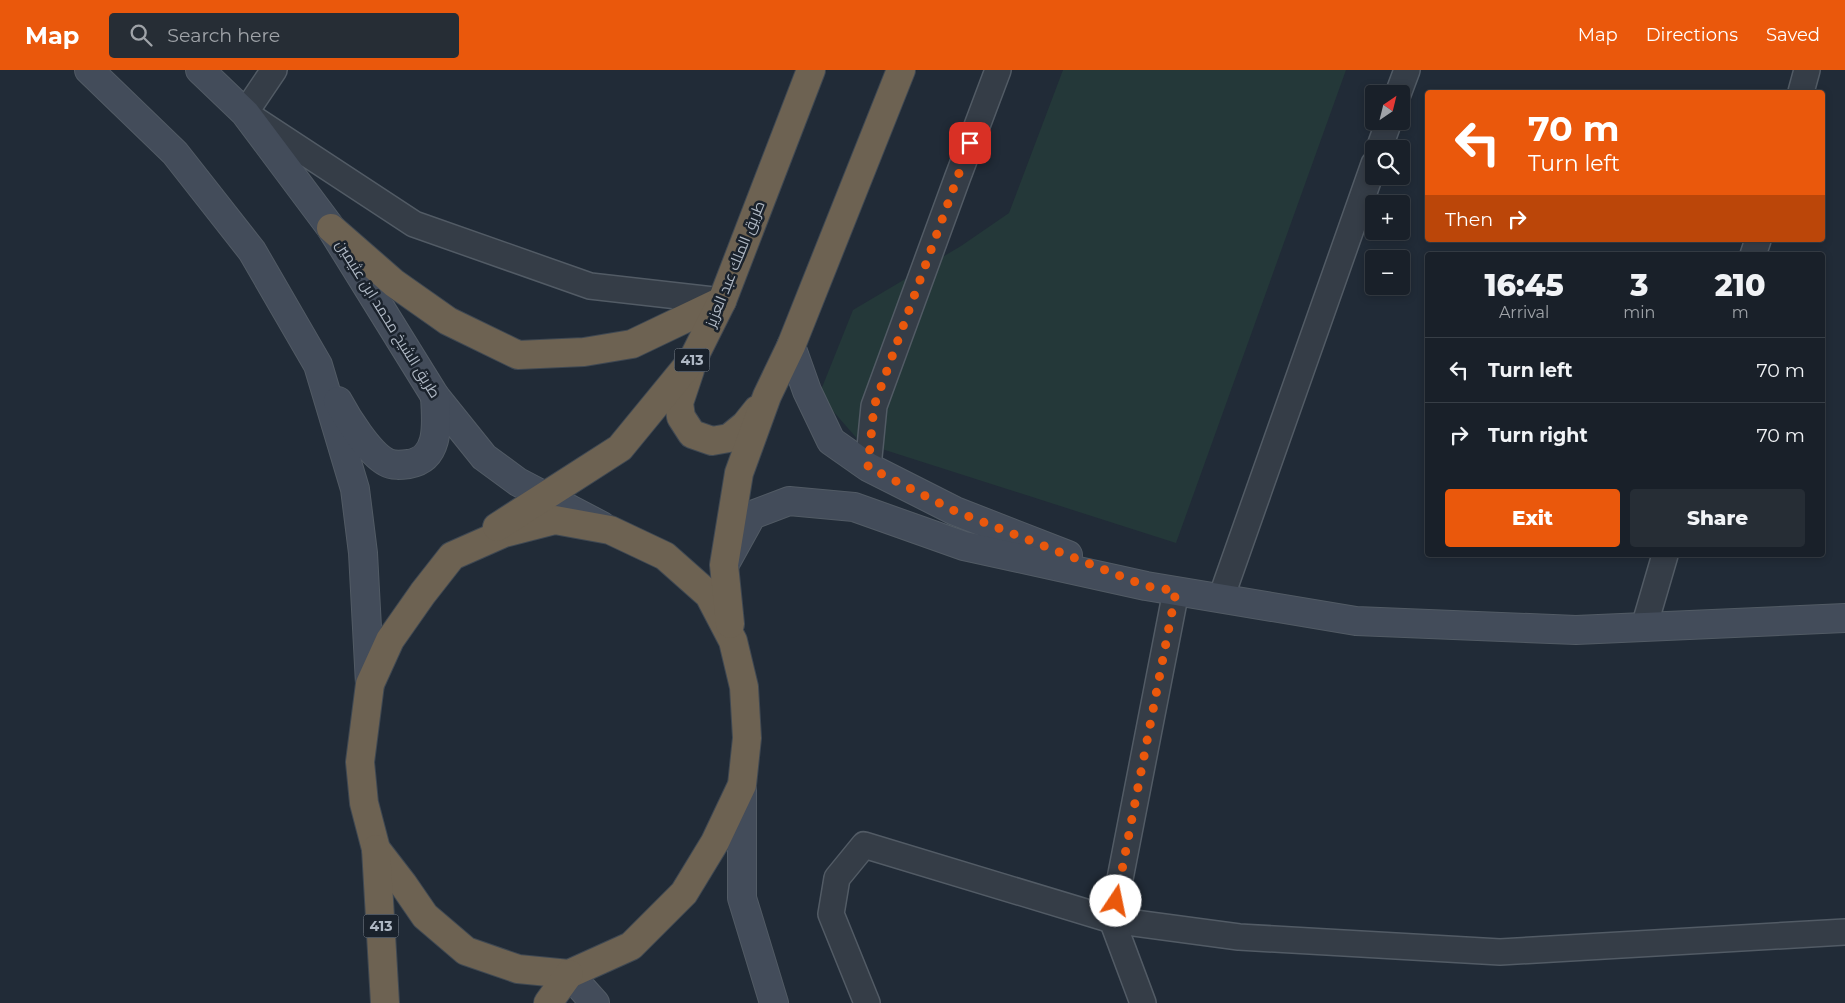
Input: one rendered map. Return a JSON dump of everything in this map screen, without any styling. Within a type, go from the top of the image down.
[{"type":"highway","name":"طريق الملك عبد العزيز","points":[[452,556],[620,448],[693,359],[722,302],[811,70]]},
{"type":"highway","points":[[732,638],[708,595],[665,556],[610,530],[555,520],[504,533],[452,556],[390,640],[370,684],[360,762],[364,803],[376,849],[425,916],[466,951],[518,970],[569,974],[631,946],[684,894],[715,842],[742,785],[747,738],[744,687],[732,638],[724,566],[738,473],[767,396],[791,346],[901,70]]},
{"type":"highway","points":[[331,228],[394,282],[448,321],[518,355],[584,352],[632,344],[722,302]]},
{"type":"highway","points":[[693,359],[679,403],[682,417],[692,434],[712,441],[729,438],[746,425],[767,396]]},
{"type":"highway","name":"413","points":[[376,849],[385,1003]]},
{"type":"highway","points":[[548,1003],[569,974]]},
{"type":"street","points":[[89,70],[175,153],[252,251],[347,417],[371,449],[386,462],[397,466],[412,464],[426,456],[434,444],[436,396]]},
{"type":"street","name":"طريق الشيخ محمد ابن عثيمين","points":[[200,70],[245,113],[331,228],[436,396],[484,457],[518,482],[610,530]]},
{"type":"street","points":[[245,113],[259,70]]},
{"type":"street","points":[[245,113],[274,70]]},
{"type":"street","points":[[868,467],[874,406],[956,179],[998,70]]},
{"type":"street","points":[[1401,85],[1407,70]]},
{"type":"street","points":[[1802,90],[1808,70]]},
{"type":"street","points":[[245,113],[414,224],[590,286],[722,302]]},
{"type":"street","points":[[1221,598],[1367,185]]},
{"type":"street","points":[[791,346],[807,391],[832,441],[868,467],[955,511],[1146,586]]},
{"type":"street","points":[[318,365],[355,489],[363,553],[370,684]]},
{"type":"street","points":[[724,566],[752,515],[789,501],[854,507],[964,546],[1146,586],[1356,621],[1576,630],[1845,618]]},
{"type":"street","points":[[1644,627],[1664,557]]},
{"type":"street","points":[[1143,1003],[1112,920],[1176,591]]},
{"type":"street","points":[[742,785],[742,898],[774,1003]]},
{"type":"street","points":[[867,1003],[831,914],[838,878],[864,845],[1112,920],[1240,937],[1500,952],[1845,932]]},
{"type":"street","points":[[569,974],[595,1003]]},
{"type":"green space","points":[[1063,70],[1346,70],[1176,543],[860,442],[819,395],[853,310],[961,246],[1009,213]]},
{"type":"route","points":[[970,143],[874,406],[868,467],[955,511],[1146,586],[1176,591],[1116,901]]}]
